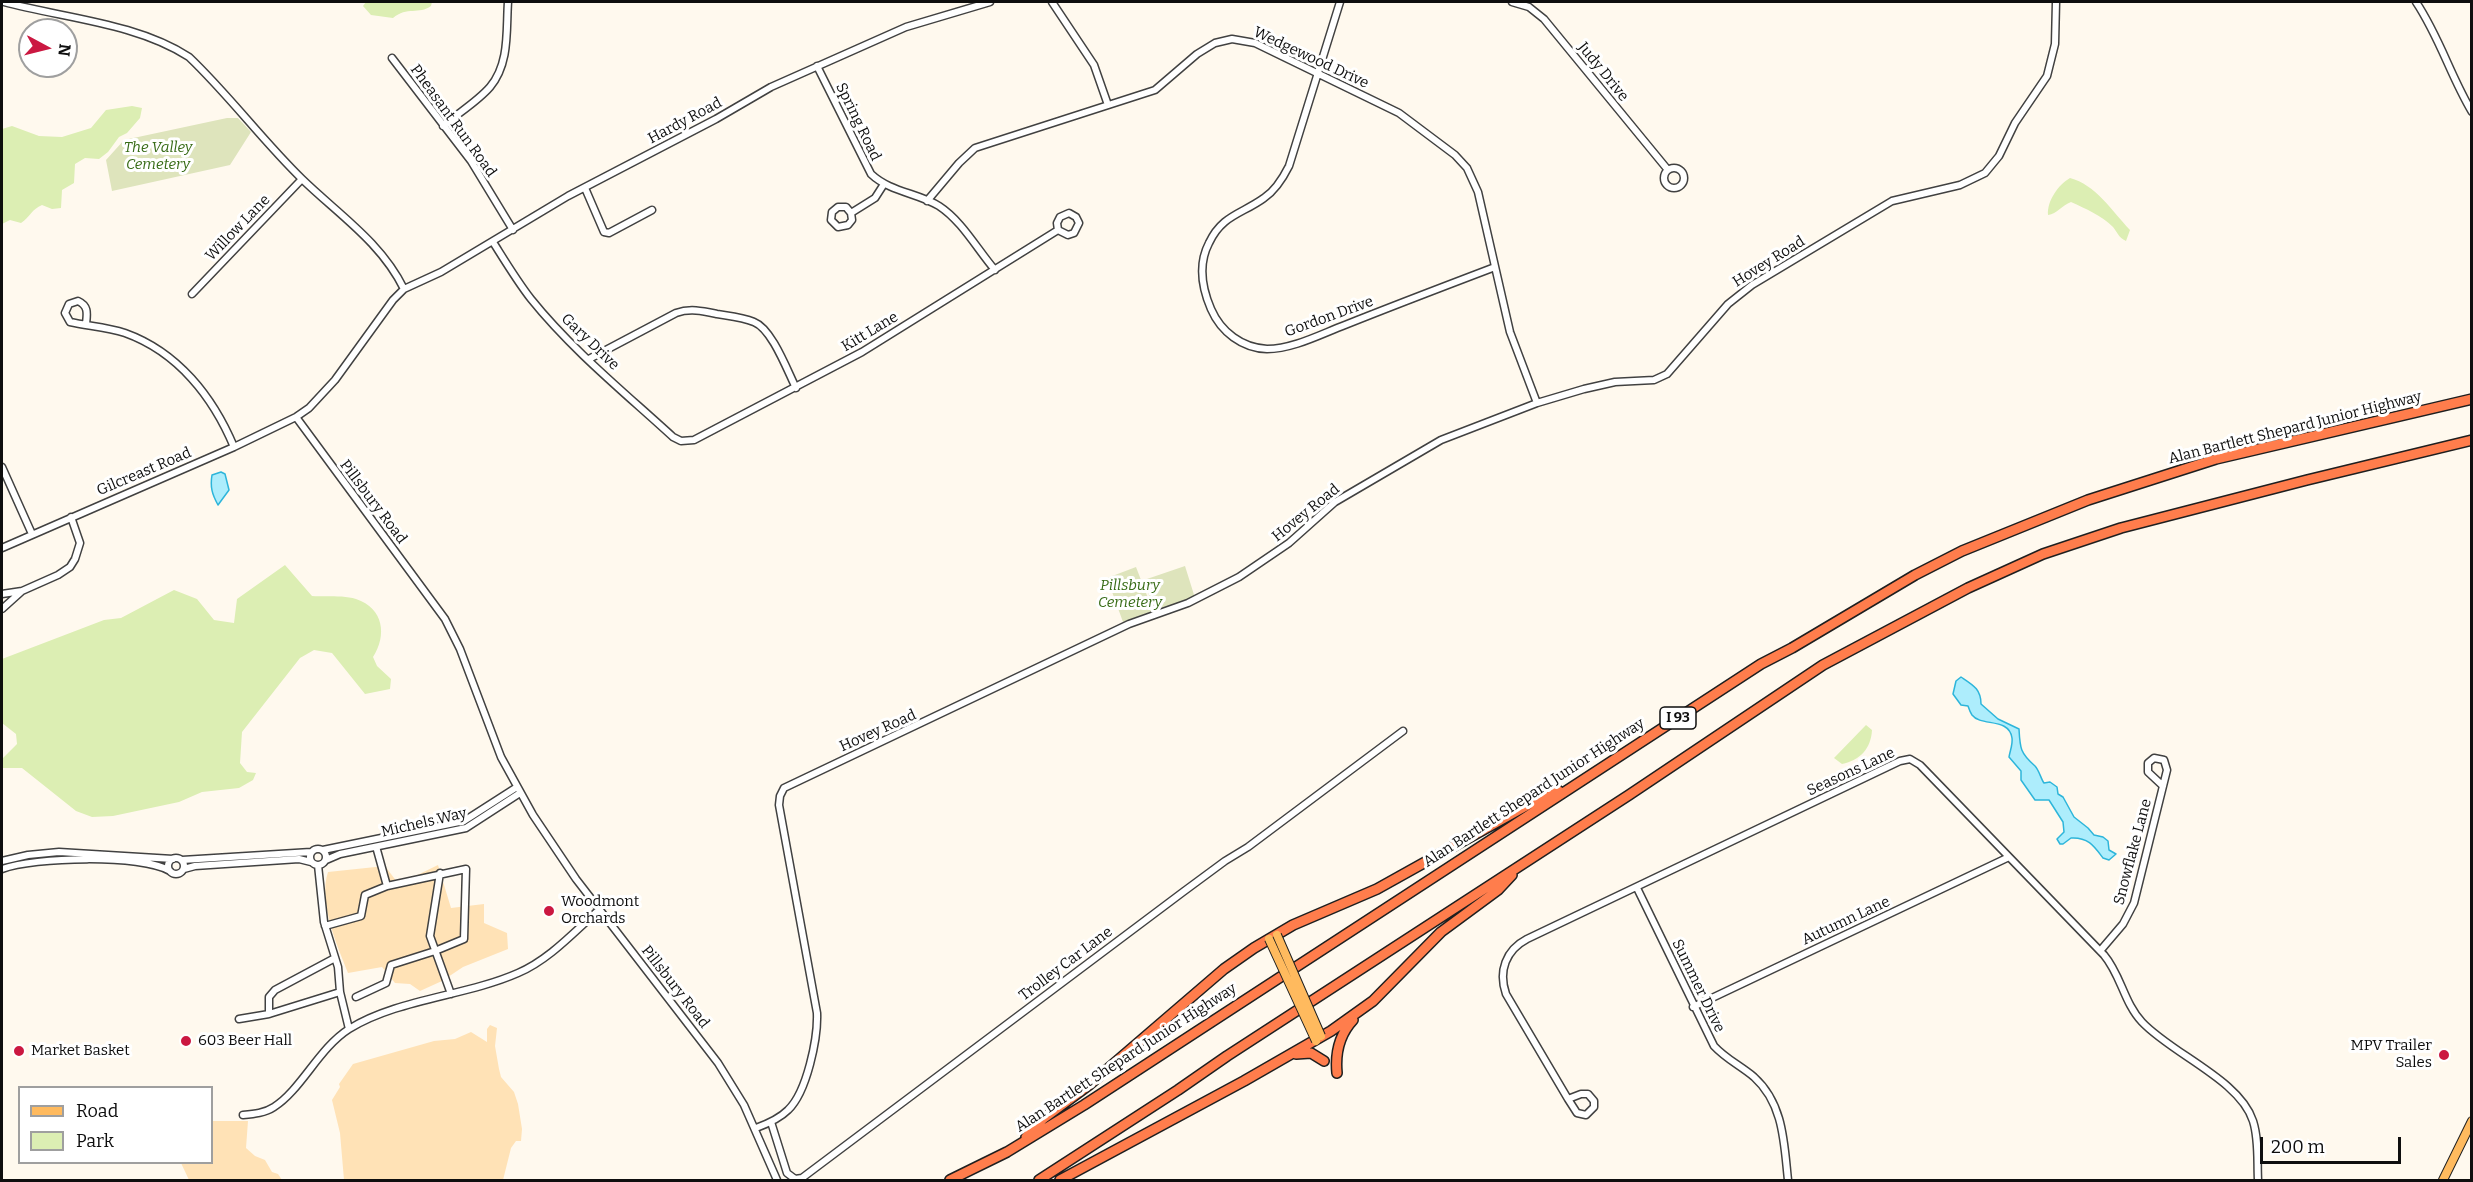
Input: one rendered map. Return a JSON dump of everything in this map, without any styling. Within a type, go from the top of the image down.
[{"type":"highway","name":"Alan Bartlett Shepard Junior Highway","points":[[950,1180],[1016,1147],[1761,664],[1915,575],[1962,551],[2088,500],[2199,465],[2472,399]]},
{"type":"highway","name":"I 93","points":[[1039,1180],[1823,664],[1968,588],[2043,554],[2121,528],[2472,440]]},
{"type":"highway","points":[[1016,1147],[1043,1119],[1089,1085],[1224,969],[1273,937],[1293,925],[1377,889],[1542,797],[1567,789]]},
{"type":"highway","points":[[1337,1073],[1336,1058],[1342,1036],[1364,1009],[1441,932],[1498,890],[1520,865]]},
{"type":"highway","points":[[1060,1180],[1319,1039],[1364,1009]]},
{"type":"highway","points":[[1288,1056],[1311,1053],[1324,1060]]},
{"type":"main road","points":[[1273,937],[1319,1039]]},
{"type":"main road","points":[[2443,1180],[2471,1126]]},
{"type":"street","points":[[4,2],[113,28],[175,48],[205,72],[256,131],[302,179],[380,251],[397,274],[405,289],[393,300],[321,396],[296,417]]},
{"type":"street","points":[[443,126],[482,94],[497,76],[505,52],[508,2]]},
{"type":"street","name":"Hardy Road","points":[[405,289],[441,273],[585,188],[716,119],[771,87],[926,19],[990,2]]},
{"type":"street","points":[[1052,2],[1094,65],[1108,105]]},
{"type":"street","name":"Gordon Drive","points":[[1340,2],[1293,156],[1281,180],[1262,199],[1225,221],[1208,243],[1202,264],[1203,286],[1220,326],[1236,340],[1246,345],[1257,348],[1278,348],[1327,332],[1495,267]]},
{"type":"street","name":"Judy Drive","points":[[1512,2],[1529,7],[1544,19],[1668,170]]},
{"type":"street","name":"Hovey Road","points":[[756,1128],[771,1122],[789,1110],[797,1099],[810,1060],[818,1022],[779,805],[784,788],[1129,624],[1188,603],[1222,587],[1281,550],[1335,502],[1399,463],[1454,434],[1537,403],[1604,384],[1647,381],[1663,377],[1680,361],[1728,304],[1752,285],[1892,201],[1960,185],[1985,173],[2047,76],[2055,44],[2056,2]]},
{"type":"street","points":[[2416,2],[2439,40],[2457,86],[2472,112]]},
{"type":"street","name":"Wedgewood Drive","points":[[927,201],[975,148],[1155,90],[1205,47],[1223,40],[1245,40],[1255,43],[1399,113],[1461,161],[1471,174],[1478,192],[1510,332],[1537,403]]},
{"type":"street","name":"Pheasant Run Road","points":[[392,58],[471,161],[513,230]]},
{"type":"street","name":"Spring Road","points":[[817,66],[868,170],[884,184],[940,207],[953,218],[995,270]]},
{"type":"street","name":"Willow Lane","points":[[192,294],[302,179]]},
{"type":"street","points":[[852,213],[875,198],[884,184]]},
{"type":"street","points":[[585,188],[604,232],[609,233],[652,210]]},
{"type":"street","name":"Kitt Lane","points":[[686,441],[694,440],[862,352],[1058,230]]},
{"type":"street","name":"Gary Drive","points":[[493,242],[530,298],[589,359],[673,437],[686,441]]},
{"type":"street","points":[[589,359],[676,313],[686,310],[702,311],[744,319],[759,325],[771,338],[796,388]]},
{"type":"street","points":[[86,324],[127,334],[172,359],[202,390],[218,414],[234,447]]},
{"type":"street","name":"Gilcreast Road","points":[[2,548],[234,447],[296,417]]},
{"type":"street","name":"Pillsbury Road","points":[[296,417],[445,619],[460,649],[501,757],[549,842],[718,1063],[756,1128],[777,1180]]},
{"type":"street","points":[[2,467],[32,534]]},
{"type":"street","points":[[2,594],[22,591],[62,573],[73,563],[80,543],[71,517]]},
{"type":"street","points":[[2,609],[22,591]]},
{"type":"street","name":"Trolley Car Lane","points":[[771,1122],[787,1173],[795,1179],[802,1178],[1163,906],[1248,847],[1403,731]]},
{"type":"street","name":"Snowflake Lane","points":[[2100,951],[2119,931],[2132,909],[2163,786],[2166,763],[2161,758],[2154,758],[2148,763],[2147,770],[2163,786]]},
{"type":"street","name":"Seasons Lane","points":[[1568,1099],[1506,994],[1503,979],[1505,964],[1512,951],[1523,941],[1900,761],[1910,759],[1920,765],[2100,951],[2117,972],[2129,1004],[2141,1022],[2243,1102],[2250,1113],[2256,1134],[2258,1180]]},
{"type":"street","name":"Michels Way","points":[[311,852],[464,821],[519,790]]},
{"type":"street","name":"Michels Way","points":[[315,864],[340,854],[466,828],[519,790]]},
{"type":"street","points":[[323,850],[326,860]]},
{"type":"street","points":[[377,850],[387,886]]},
{"type":"street","points":[[2,861],[28,855],[59,852],[182,860],[311,852],[325,926],[335,958],[349,1029]]},
{"type":"street","name":"Autumn Lane","points":[[1693,1007],[2009,857]]},
{"type":"street","points":[[2,869],[28,862],[58,859],[153,865],[179,874],[184,868],[195,866],[299,859],[315,864]]},
{"type":"street","points":[[170,871],[169,863],[173,859]]},
{"type":"street","points":[[182,860],[184,868]]},
{"type":"street","points":[[325,926],[361,916],[365,895],[387,886],[466,869],[464,939],[391,965],[386,983],[356,997]]},
{"type":"street","points":[[440,873],[430,936],[451,994]]},
{"type":"street","name":"Summer Drive","points":[[1637,888],[1693,1007],[1716,1048],[1757,1080],[1770,1097],[1780,1122],[1788,1180]]},
{"type":"street","points":[[243,1115],[262,1112],[278,1104],[322,1054],[349,1029],[375,1017],[519,973],[537,963],[600,909]]},
{"type":"street","points":[[270,1014],[269,997],[275,990],[335,958]]},
{"type":"street","points":[[239,1019],[270,1014],[340,992]]},
{"type":"green space","points":[[366,2],[432,2],[431,6],[426,9],[403,12],[393,18],[371,15],[363,6]]},
{"type":"green space","points":[[132,106],[142,108],[140,118],[127,133],[119,137],[108,152],[99,159],[85,158],[75,164],[74,183],[62,190],[61,208],[52,209],[42,205],[21,223],[10,220],[2,224],[2,129],[12,126],[39,136],[62,137],[91,128],[106,110]]},
{"type":"green space","name":"The Valley Cemetery","points":[[227,118],[238,118],[251,132],[230,165],[112,191],[106,160],[124,140]]},
{"type":"green space","points":[[2070,178],[2088,186],[2110,207],[2130,230],[2126,241],[2103,219],[2071,202],[2048,215],[2049,204],[2054,194]]},
{"type":"green space","points":[[285,565],[312,596],[356,599],[372,609],[377,616],[381,632],[373,657],[377,666],[391,679],[390,689],[365,694],[332,653],[314,650],[300,658],[242,732],[240,763],[247,772],[256,773],[253,780],[239,788],[202,792],[179,802],[113,816],[92,817],[76,811],[22,768],[2,768],[2,759],[17,744],[16,734],[2,723],[2,659],[104,620],[121,618],[174,590],[197,599],[214,620],[234,623],[237,599]]},
{"type":"green space","points":[[1185,566],[1195,598],[1154,611],[1144,580]]},
{"type":"green space","name":"Pillsbury Cemetery","points":[[1136,567],[1153,611],[1123,622],[1107,578]]},
{"type":"green space","points":[[1866,725],[1872,730],[1869,743],[1863,753],[1854,760],[1842,764],[1834,758]]},
{"type":"sand","points":[[438,865],[451,908],[484,904],[484,923],[507,933],[508,949],[463,967],[442,981],[420,991],[410,984],[395,983],[382,967],[348,973],[334,937],[327,910],[325,897],[328,872],[385,866],[397,882],[403,882]]},
{"type":"sand","points":[[490,1025],[497,1028],[495,1046],[499,1069],[501,1077],[514,1092],[522,1129],[521,1141],[516,1141],[511,1148],[503,1180],[344,1180],[340,1133],[332,1100],[340,1087],[339,1084],[353,1064],[434,1041],[455,1039],[471,1032],[487,1042],[487,1029]]},
{"type":"sand","points":[[213,1121],[248,1121],[246,1148],[255,1156],[265,1160],[272,1172],[278,1174],[282,1180],[189,1180],[181,1164],[213,1164]]},
{"type":"water","points":[[221,472],[225,474],[229,490],[218,505],[212,490],[211,479],[212,475]]},
{"type":"water","points":[[1961,677],[1978,691],[1981,704],[1998,719],[2019,729],[2021,746],[2026,757],[2036,768],[2044,783],[2050,782],[2057,787],[2058,794],[2063,797],[2074,817],[2094,835],[2108,841],[2109,850],[2116,854],[2109,860],[2103,858],[2093,846],[2082,839],[2071,838],[2060,844],[2057,839],[2064,832],[2063,822],[2049,800],[2035,800],[2021,780],[2021,771],[2009,757],[2012,745],[2010,731],[2006,727],[1976,719],[1968,706],[1961,705],[1953,694],[1956,681]]},
{"type":"place","name":"Woodmont Orchards","points":[[549,911]]},
{"type":"place","name":"603 Beer Hall","points":[[186,1041]]},
{"type":"place","name":"Market Basket","points":[[19,1051]]},
{"type":"place","name":"MPV Trailer Sales","points":[[2444,1055]]}]
